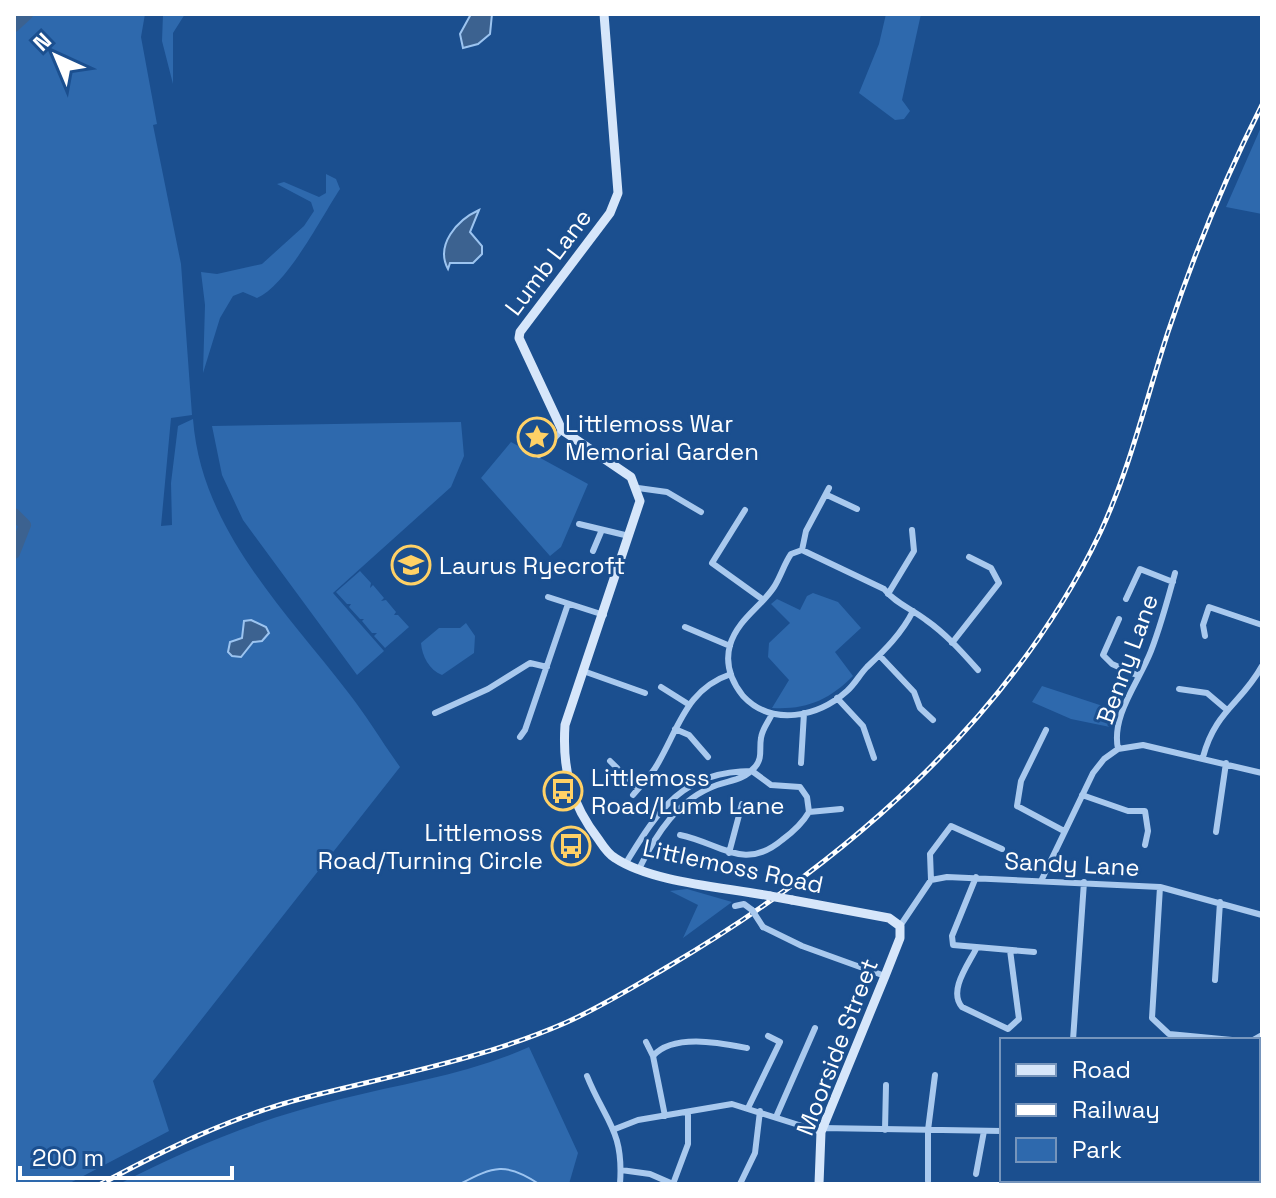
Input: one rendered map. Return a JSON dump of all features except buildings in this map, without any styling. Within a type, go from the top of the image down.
[{"type":"street","name":"Lumb Lane","points":[[562,430],[519,338],[520,332],[610,213],[618,193],[619,174],[604,14]]},
{"type":"street","points":[[539,455],[562,430],[631,477],[638,488],[640,501],[586,672],[645,693]]},
{"type":"street","points":[[638,488],[667,492],[701,512]]},
{"type":"street","points":[[802,550],[806,531],[828,492],[857,509]]},
{"type":"street","points":[[712,563],[745,510]]},
{"type":"street","points":[[579,524],[601,532],[629,536]]},
{"type":"street","points":[[886,591],[914,551],[912,530]]},
{"type":"street","points":[[593,551],[601,532]]},
{"type":"street","points":[[913,611],[880,656],[837,698],[804,713],[771,716],[747,699],[731,674],[730,646],[734,635],[774,588],[791,554],[802,550],[886,591],[913,611],[952,643],[978,670]]},
{"type":"street","points":[[952,643],[999,583],[991,568],[969,557]]},
{"type":"street","points":[[704,559],[762,599]]},
{"type":"street","points":[[1135,562],[1140,569],[1173,582]]},
{"type":"street","points":[[1126,599],[1140,569]]},
{"type":"street","name":"Benny Lane","points":[[1042,879],[1100,763],[1118,749],[1115,733],[1163,619],[1175,573]]},
{"type":"street","points":[[548,597],[604,615]]},
{"type":"street","points":[[520,737],[568,604]]},
{"type":"street","points":[[1205,636],[1203,625],[1209,607],[1262,625]]},
{"type":"street","points":[[1119,619],[1103,655],[1112,664],[1139,676]]},
{"type":"street","points":[[685,627],[730,646]]},
{"type":"street","points":[[880,656],[914,692],[920,708],[933,720]]},
{"type":"street","points":[[435,713],[488,689],[530,663],[547,667]]},
{"type":"street","points":[[1203,757],[1213,726],[1253,682],[1262,666]]},
{"type":"street","name":"Littlemoss Road","points":[[586,672],[565,725],[563,757],[569,789],[584,821],[613,858],[639,869],[889,918],[900,926]]},
{"type":"street","points":[[610,761],[636,792],[656,767],[688,704],[707,684],[731,674]]},
{"type":"street","points":[[661,687],[688,704]]},
{"type":"street","points":[[1179,689],[1207,693],[1227,710]]},
{"type":"street","points":[[837,698],[863,726],[874,758]]},
{"type":"street","points":[[801,763],[804,713]]},
{"type":"street","points":[[639,869],[661,830],[680,807],[716,785],[739,780],[752,771],[761,757],[761,736],[771,716]]},
{"type":"street","points":[[675,729],[689,735],[708,757]]},
{"type":"street","points":[[1046,730],[1021,781],[1017,806],[1064,831]]},
{"type":"street","points":[[1118,749],[1143,745],[1262,773]]},
{"type":"street","points":[[1216,832],[1226,763]]},
{"type":"street","points":[[626,863],[655,818],[682,790],[718,772],[752,771],[771,785],[800,787],[807,797],[809,812]]},
{"type":"street","points":[[1082,795],[1128,811],[1156,808]]},
{"type":"street","points":[[729,853],[742,804]]},
{"type":"street","points":[[680,835],[729,853],[756,856],[776,845],[809,812],[841,809]]},
{"type":"street","points":[[1145,811],[1148,831],[1145,845]]},
{"type":"street","points":[[900,926],[931,880],[930,854],[951,826],[1002,849]]},
{"type":"street","points":[[976,877],[952,936],[953,945],[1034,952]]},
{"type":"street","name":"Sandy Lane","points":[[931,880],[976,877],[1042,879],[1160,887],[1262,915]]},
{"type":"street","points":[[1073,1038],[1084,882]]},
{"type":"street","points":[[1160,887],[1152,1018],[1169,1034],[1211,1038]]},
{"type":"street","points":[[1215,980],[1220,902]]},
{"type":"street","points":[[735,906],[744,904],[763,927],[802,946],[885,976]]},
{"type":"street","name":"Moorside Street","points":[[819,1184],[822,1130],[900,938],[900,926]]},
{"type":"street","points":[[976,949],[957,989],[957,1000],[962,1007],[1008,1029],[1019,1019],[1010,950]]},
{"type":"street","points":[[776,1117],[815,1028]]},
{"type":"street","points":[[768,1036],[791,1046]]},
{"type":"street","points":[[646,1042],[653,1056],[665,1116]]},
{"type":"street","points":[[749,1106],[780,1042]]},
{"type":"street","points":[[653,1056],[659,1049],[677,1043],[747,1048]]},
{"type":"street","points":[[928,1181],[928,1130],[935,1075]]},
{"type":"street","points":[[587,1076],[615,1129],[620,1184]]},
{"type":"street","points":[[885,1130],[886,1085]]},
{"type":"street","points":[[615,1129],[722,1104],[749,1106],[822,1130],[1000,1131]]},
{"type":"street","points":[[740,1184],[755,1153],[760,1111]]},
{"type":"street","points":[[621,1170],[650,1174],[673,1184],[688,1144],[688,1114]]},
{"type":"street","points":[[976,1174],[984,1131]]},
{"type":"green space","points":[[31,14],[145,14],[141,37],[157,124],[153,125],[181,264],[192,415],[171,418],[161,526],[172,525],[171,483],[178,426],[193,419],[199,459],[211,496],[228,531],[272,597],[354,700],[400,767],[153,1081],[169,1131],[68,1184],[14,1184],[14,31]]},
{"type":"green space","points":[[163,14],[185,14],[173,33],[173,84],[162,41]]},
{"type":"green space","points":[[886,14],[921,14],[902,100],[910,111],[904,119],[895,120],[859,93],[879,44]]},
{"type":"green space","points":[[1262,125],[1262,214],[1226,207]]},
{"type":"green space","points":[[326,174],[336,179],[340,189],[313,233],[280,280],[268,291],[257,298],[243,292],[233,296],[220,318],[203,373],[205,305],[201,272],[217,274],[262,264],[304,226],[314,211],[311,202],[277,184],[284,182],[319,197],[326,193]]},
{"type":"green space","points":[[461,422],[464,456],[451,487],[333,593],[384,651],[357,675],[243,520],[222,475],[212,426]]},
{"type":"green space","points":[[511,442],[588,484],[561,547],[550,556],[481,478]]},
{"type":"green space","points":[[360,571],[371,583],[370,588],[373,585],[384,598],[381,601],[386,600],[396,612],[394,615],[398,615],[409,627],[385,648],[374,636],[377,633],[372,633],[362,621],[364,619],[360,619],[349,607],[351,604],[347,604],[336,592]]},
{"type":"green space","points":[[813,593],[838,602],[861,628],[835,652],[853,676],[816,702],[772,708],[789,680],[768,657],[769,643],[790,623],[771,604],[777,599],[800,610],[807,596]]},
{"type":"green space","points":[[466,623],[475,636],[474,653],[442,675],[437,673],[427,662],[421,643],[439,628],[460,628]]},
{"type":"green space","points":[[1042,686],[1115,710],[1110,727],[1071,719],[1032,702]]},
{"type":"green space","points":[[687,889],[732,902],[683,938],[698,905],[670,891]]},
{"type":"green space","points":[[529,1047],[578,1153],[569,1184],[119,1184],[255,1124],[341,1099],[460,1071]]},
{"type":"shaded area","points":[[471,14],[492,14],[490,34],[478,44],[463,48],[460,34]]},
{"type":"shaded area","points":[[479,210],[470,232],[482,246],[482,254],[473,263],[450,263],[448,269],[444,251],[450,234],[463,220]]},
{"type":"shaded area","points":[[251,620],[266,627],[269,633],[262,641],[253,642],[241,657],[232,656],[228,652],[230,642],[242,638],[244,621]]},
{"type":"waterway","points":[[14,26],[27,14]]},
{"type":"waterway","points":[[14,514],[25,525],[14,553]]},
{"type":"waterway","points":[[460,1184],[482,1173],[500,1169],[518,1172],[539,1184]]},
{"type":"railway","points":[[101,1184],[175,1146],[251,1114],[469,1057],[578,1017],[734,925],[798,881],[859,833],[917,781],[971,725],[1020,665],[1063,601],[1100,533],[1129,459],[1188,274],[1223,188],[1262,105]]},
{"type":"place","name":"Littlemoss War Memorial Garden","points":[[537,437]]},
{"type":"place","name":"Laurus Ryecroft","points":[[411,565]]},
{"type":"place","name":"Littlemoss Road/Lumb Lane","points":[[563,791]]},
{"type":"place","name":"Littlemoss Road/Turning Circle","points":[[571,846]]}]
